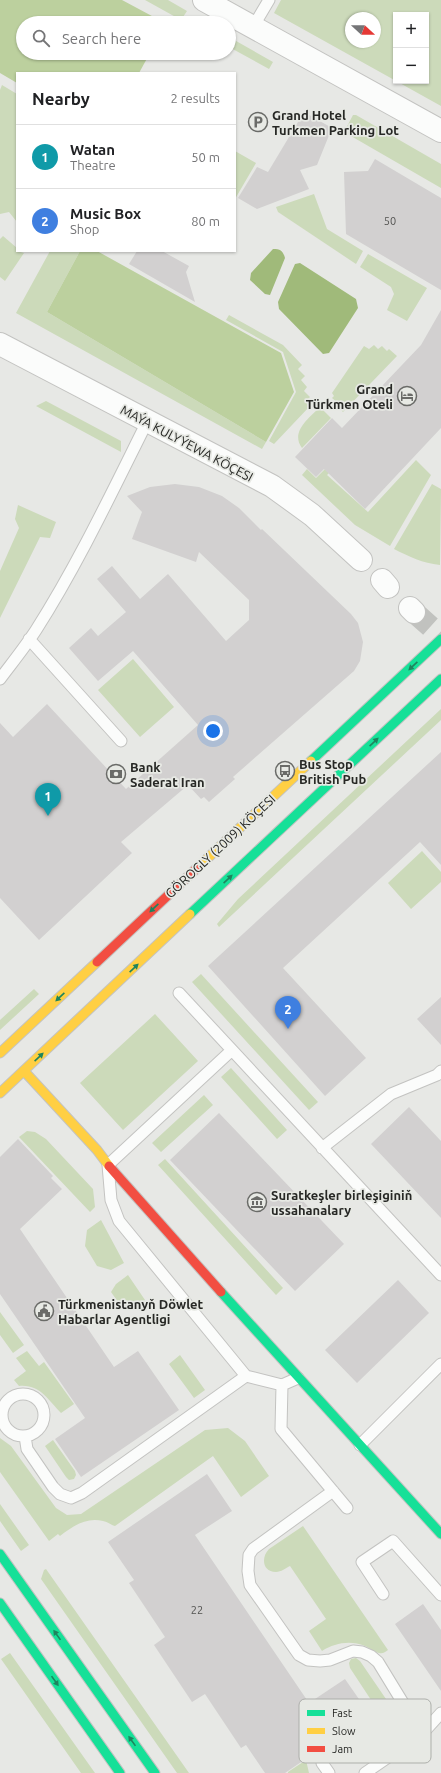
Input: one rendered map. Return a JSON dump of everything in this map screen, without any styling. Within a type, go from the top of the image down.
[{"type":"street","points":[[204,0],[233,16]]},
{"type":"street","points":[[236,18],[441,131]]},
{"type":"street","name":"MAÝA KULYÝEWA KÖÇESI","points":[[0,344],[247,475],[272,486],[312,515],[361,560]]},
{"type":"street","name":"GÖROGLY (2009) KÖÇESI","points":[[0,1053],[441,639]]},
{"type":"street","points":[[0,1093],[441,679]]},
{"type":"street","points":[[24,1071],[97,1150],[108,1165],[298,1378],[441,1534]]},
{"type":"street","points":[[0,1554],[155,1773]]},
{"type":"street","points":[[0,1603],[120,1773]]},
{"type":"lane","points":[[253,27],[269,0]]},
{"type":"lane","points":[[0,679],[29,639],[69,575],[90,537],[147,422]]},
{"type":"lane","points":[[29,639],[121,741]]},
{"type":"lane","points":[[180,993],[441,1275]]},
{"type":"lane","points":[[232,1050],[108,1165],[111,1200],[120,1221],[246,1376],[282,1385],[298,1378]]},
{"type":"lane","points":[[322,1148],[391,1094],[438,1075],[441,1072]]},
{"type":"lane","points":[[360,1445],[441,1364]]},
{"type":"lane","points":[[25,1436],[27,1449],[53,1487],[60,1494],[71,1498],[82,1493],[246,1376]]},
{"type":"lane","points":[[282,1385],[281,1429],[347,1508]]},
{"type":"lane","points":[[333,1491],[253,1549],[249,1555],[248,1571],[250,1585],[299,1655],[308,1660],[320,1662],[330,1660],[353,1651],[362,1652],[378,1662],[401,1699]]},
{"type":"lane","points":[[383,1594],[362,1562],[393,1541],[441,1595]]},
{"type":"lane","points":[[431,1724],[441,1713]]},
{"type":"lane","points":[[322,1763],[329,1773]]},
{"type":"lane","points":[[365,1773],[380,1763]]},
{"type":"shaded area","points":[[0,0],[122,0],[152,16],[16,16],[16,60],[146,60],[140,72],[16,72],[16,82],[0,73]]},
{"type":"shaded area","points":[[145,0],[168,0],[187,11],[184,16],[174,16]]},
{"type":"shaded area","points":[[281,0],[441,0],[441,106],[401,84],[429,84],[429,12],[393,12],[393,79],[274,13]]},
{"type":"shaded area","points":[[236,41],[273,62],[269,69],[236,51]]},
{"type":"shaded area","points":[[2,85],[16,93],[16,221],[9,212],[0,214],[0,90]]},
{"type":"shaded area","points":[[353,115],[356,115],[441,164],[441,188],[344,132]]},
{"type":"shaded area","points":[[236,152],[256,163],[236,197]]},
{"type":"shaded area","points":[[314,194],[327,229],[363,251],[356,264],[278,212],[276,207]]},
{"type":"shaded area","points":[[3,236],[16,247],[16,252],[24,253],[5,281],[0,277],[0,239]]},
{"type":"shaded area","points":[[273,249],[278,249],[281,251],[285,258],[270,295],[265,294],[250,280],[251,273]]},
{"type":"shaded area","points":[[49,252],[79,252],[47,312],[266,442],[262,449],[16,313]]},
{"type":"shaded area","points":[[79,252],[99,252],[281,353],[294,392],[266,442],[47,312]]},
{"type":"shaded area","points":[[368,254],[427,288],[407,321],[387,310],[394,294],[391,287],[360,267]]},
{"type":"shaded area","points":[[300,263],[356,299],[358,308],[329,353],[323,354],[279,309],[278,302],[295,264]]},
{"type":"shaded area","points":[[229,315],[283,345],[302,365],[298,369],[305,376],[301,380],[307,387],[304,391],[310,397],[305,402],[310,406],[274,444],[269,441],[296,392],[283,352],[226,320]]},
{"type":"shaded area","points":[[374,345],[378,349],[382,346],[387,351],[389,349],[397,356],[343,412],[336,405],[338,403],[332,398],[334,396],[332,393],[364,346],[369,349]]},
{"type":"shaded area","points":[[46,401],[121,441],[121,452],[36,406]]},
{"type":"shaded area","points":[[320,407],[331,418],[302,448],[298,436],[302,426]]},
{"type":"shaded area","points":[[416,460],[431,475],[390,546],[355,525],[302,475],[307,469],[316,478],[328,466],[332,470],[327,475],[368,512]]},
{"type":"shaded area","points":[[432,484],[441,489],[440,565],[422,561],[394,549]]},
{"type":"shaded area","points":[[18,505],[56,522],[50,538],[40,537],[0,618],[0,571],[19,528],[15,519]]},
{"type":"shaded area","points":[[133,659],[174,707],[140,737],[98,690]]},
{"type":"shaded area","points":[[441,709],[441,720],[219,927],[217,924],[238,899]]},
{"type":"shaded area","points":[[422,851],[441,872],[441,882],[411,909],[388,883]]},
{"type":"shaded area","points":[[201,974],[318,1102],[309,1110],[192,982]]},
{"type":"shaded area","points":[[34,989],[39,994],[0,1030],[0,1020]]},
{"type":"shaded area","points":[[155,1014],[198,1061],[123,1130],[80,1083]]},
{"type":"shaded area","points":[[231,1068],[287,1130],[277,1139],[221,1077]]},
{"type":"shaded area","points":[[204,1095],[213,1105],[161,1152],[152,1143]]},
{"type":"shaded area","points":[[27,1131],[35,1132],[46,1139],[93,1189],[95,1207],[90,1212],[19,1137]]},
{"type":"shaded area","points":[[165,1159],[283,1288],[276,1295],[158,1165]]},
{"type":"shaded area","points":[[101,1220],[124,1263],[111,1270],[97,1266],[85,1246],[87,1230]]},
{"type":"shaded area","points":[[128,1275],[145,1300],[132,1309],[121,1306],[111,1292],[116,1284]]},
{"type":"shaded area","points":[[0,1312],[24,1345],[13,1353],[0,1335]]},
{"type":"shaded area","points":[[27,1351],[39,1366],[44,1362],[74,1404],[61,1413],[48,1398],[38,1390],[26,1386],[19,1386],[14,1380],[26,1371],[16,1358]]},
{"type":"shaded area","points":[[180,1355],[205,1390],[194,1398],[169,1364]]},
{"type":"shaded area","points":[[228,1428],[245,1441],[269,1476],[241,1497],[213,1456],[115,1526],[97,1520],[85,1521],[60,1536],[58,1534],[49,1541],[0,1472],[0,1438],[11,1446],[56,1508],[67,1515],[81,1514],[205,1430]]},
{"type":"shaded area","points":[[53,1440],[75,1471],[76,1475],[74,1479],[69,1480],[66,1477],[45,1446]]},
{"type":"shaded area","points":[[0,1504],[29,1545],[21,1551],[0,1521]]},
{"type":"shaded area","points":[[303,1526],[388,1650],[383,1653],[379,1653],[359,1644],[343,1643],[337,1644],[322,1651],[309,1631],[326,1619],[290,1566],[282,1571],[276,1572],[268,1570],[264,1564],[266,1552],[269,1549]]},
{"type":"shaded area","points":[[46,1569],[189,1773],[177,1773],[41,1579],[44,1570]]},
{"type":"shaded area","points":[[10,1653],[95,1773],[81,1773],[1,1659]]},
{"type":"shaded area","points":[[356,1658],[360,1661],[386,1699],[370,1699],[350,1668],[349,1663],[351,1659]]},
{"type":"shaded area","points":[[302,1763],[307,1763],[309,1773],[288,1773]]},
{"type":"building","points":[[304,112],[332,128],[317,165],[300,170],[309,189],[257,209],[238,198],[257,167],[268,172]]},
{"type":"building","points":[[375,159],[441,198],[441,290],[346,234],[344,172],[368,171]]},
{"type":"building","points":[[136,252],[164,252],[189,266],[186,272],[195,302],[129,264]]},
{"type":"building","name":"Grand Türkmen Oteli","points":[[441,310],[441,428],[365,509],[324,469],[316,477],[295,457],[332,418],[342,428],[421,345]]},
{"type":"building","points":[[175,484],[199,487],[222,496],[239,508],[351,614],[358,623],[363,642],[360,661],[354,671],[233,777],[235,779],[209,802],[204,797],[201,799],[188,785],[121,842],[132,853],[39,940],[0,898],[0,723],[13,737],[47,704],[126,789],[198,725],[133,651],[98,681],[69,648],[91,628],[98,636],[126,612],[97,579],[112,566],[140,599],[168,574],[226,641],[249,620],[249,600],[199,552],[196,562],[132,539],[142,512],[127,496],[150,487]]},
{"type":"building","points":[[441,752],[441,865],[420,842],[283,968],[366,1058],[325,1096],[208,966]]},
{"type":"building","points":[[441,997],[441,1045],[417,1019]]},
{"type":"building","points":[[409,1107],[441,1141],[441,1218],[371,1144]]},
{"type":"building","name":"Suratkeşler birleşiginiň ussahanalary","points":[[219,1113],[344,1244],[295,1291],[170,1160]]},
{"type":"building","name":"Türkmenistanyň Döwlet Habarlar Agentligi","points":[[18,1139],[53,1176],[51,1178],[62,1189],[20,1229],[114,1367],[138,1351],[179,1410],[81,1477],[55,1439],[85,1418],[0,1294],[0,1157]]},
{"type":"building","points":[[398,1280],[429,1313],[357,1383],[325,1350]]},
{"type":"building","points":[[207,1474],[232,1511],[195,1535],[306,1699],[299,1699],[300,1763],[285,1773],[265,1773],[246,1745],[241,1748],[205,1694],[192,1702],[154,1645],[165,1637],[129,1583],[134,1580],[108,1542]]},
{"type":"building","points":[[423,1604],[441,1630],[441,1691],[395,1624]]},
{"type":"building","points":[[345,1679],[359,1699],[315,1699]]},
{"type":"tunnel","points":[[414,612],[441,636]]},
{"type":"traffic: fast","points":[[311,761],[441,639]]},
{"type":"traffic: fast","points":[[190,914],[441,679]]},
{"type":"traffic: fast","points":[[221,1292],[441,1534]]},
{"type":"traffic: fast","points":[[0,1554],[155,1773]]},
{"type":"traffic: fast","points":[[0,1603],[120,1773]]},
{"type":"traffic: slow","points":[[196,869],[311,761]]},
{"type":"traffic: slow","points":[[0,1093],[190,914]]},
{"type":"traffic: slow","points":[[0,1053],[97,962]]},
{"type":"traffic: slow","points":[[24,1071],[97,1150],[109,1166]]},
{"type":"traffic: jam","points":[[97,962],[196,869]]},
{"type":"traffic: jam","points":[[109,1166],[221,1292]]},
{"type":"place","name":"Grand Hotel Turkmen Parking Lot","points":[[258,122]]},
{"type":"place","name":"Grand Türkmen Oteli","points":[[407,396]]},
{"type":"place","name":"Bus Stop British Pub","points":[[285,771]]},
{"type":"place","name":"Bank Saderat Iran","points":[[116,774]]},
{"type":"place","name":"Watan","points":[[48,816]]},
{"type":"place","name":"Music Box","points":[[288,1029]]},
{"type":"place","name":"Suratkeşler birleşiginiň ussahanalary","points":[[257,1202]]},
{"type":"place","name":"Türkmenistanyň Döwlet Habarlar Agentligi","points":[[44,1311]]}]
